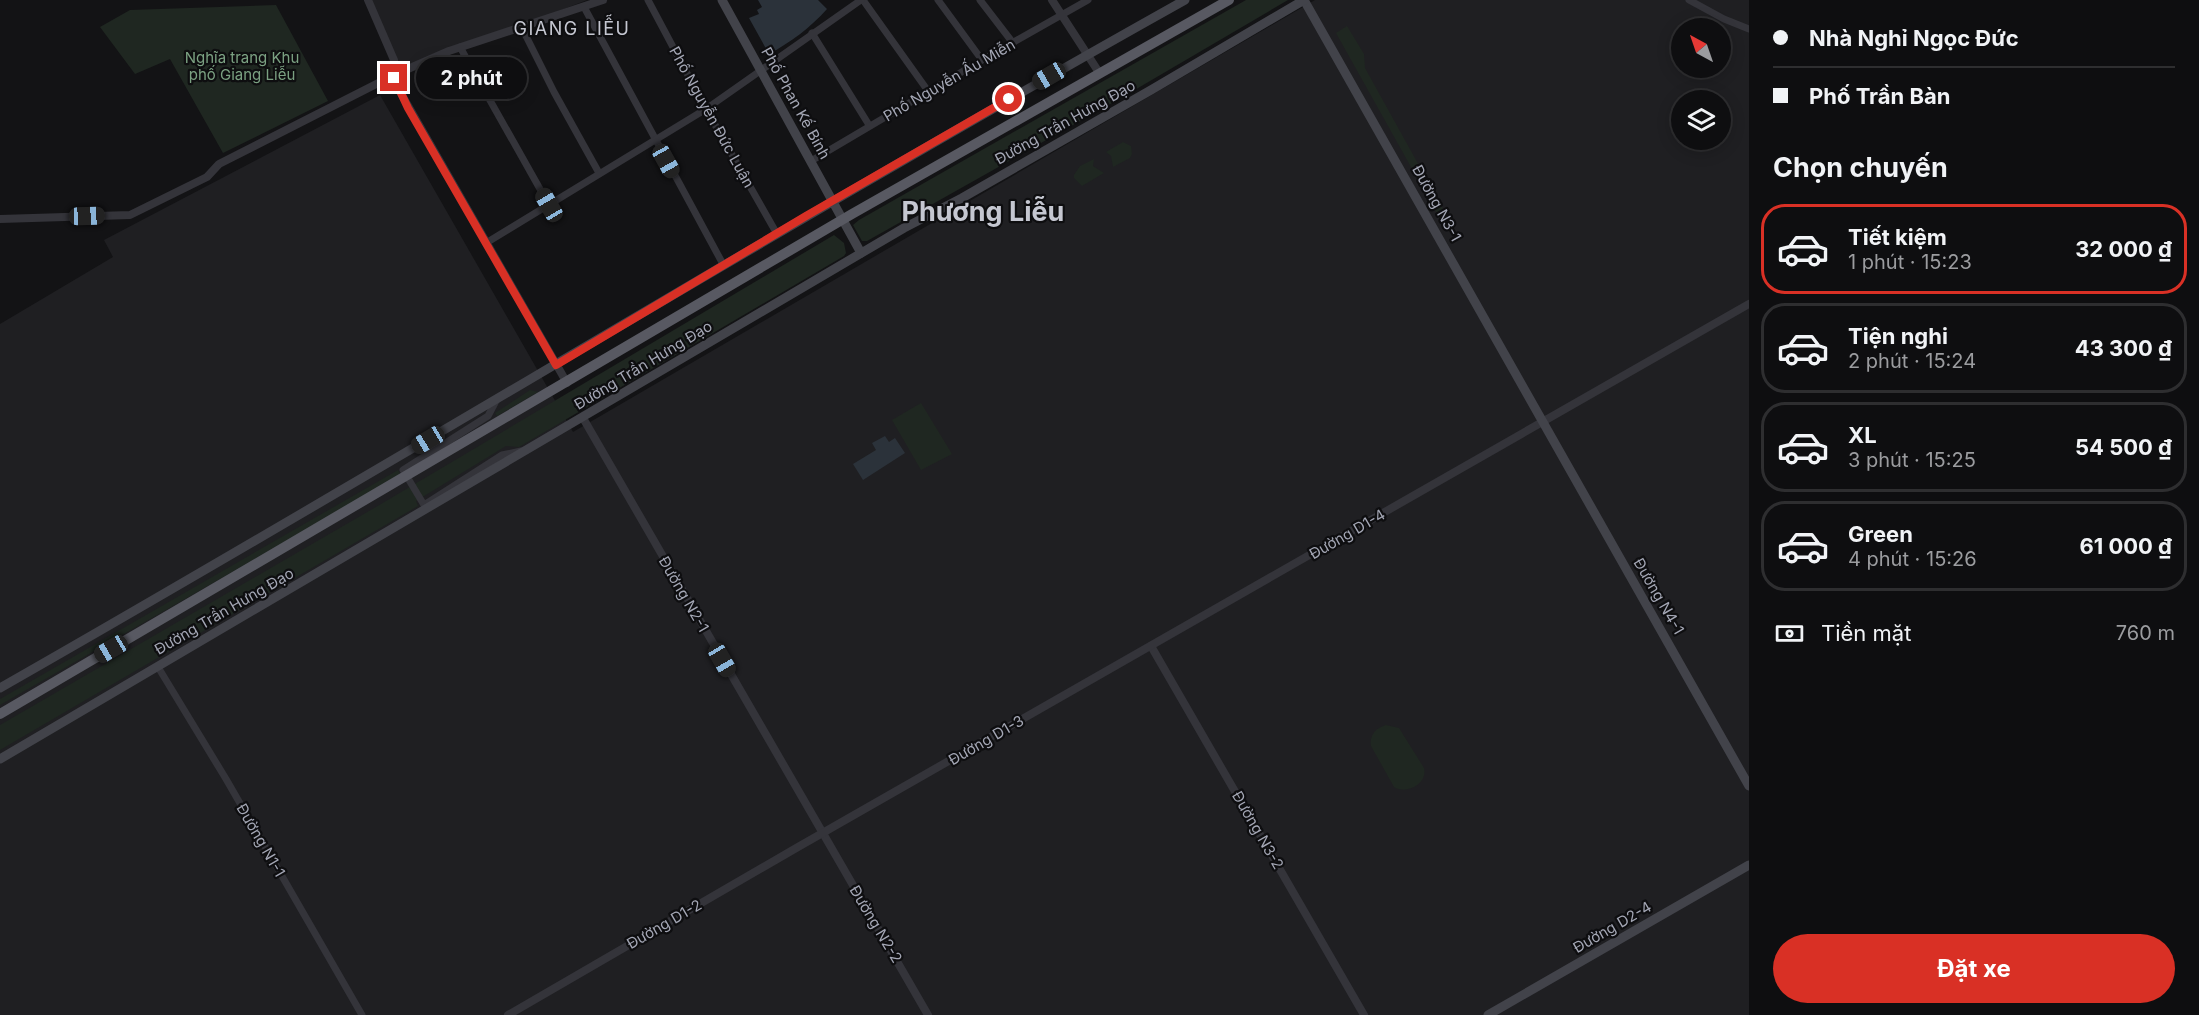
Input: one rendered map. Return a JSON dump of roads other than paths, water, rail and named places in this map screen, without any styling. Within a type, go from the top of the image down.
[{"type":"highway","name":"Đường Trần Hưng Đạo","points":[[0,714],[842,220],[1229,0]]},
{"type":"main road","name":"Phố Phan Kế Bính","points":[[722,0],[861,253]]},
{"type":"main road","points":[[0,688],[556,365],[833,200],[1185,0]]},
{"type":"main road","name":"Đường Trần Hưng Đạo","points":[[0,759],[861,253],[1151,90],[1304,0]]},
{"type":"main road","name":"Đường N3-1","points":[[1304,0],[1543,422]]},
{"type":"main road","name":"Đường N4-1","points":[[1543,422],[1749,786]]},
{"type":"main road","name":"Đường D2-4","points":[[1488,1015],[1749,865]]},
{"type":"street","points":[[368,0],[393,54],[396,65],[394,81],[398,90],[567,383]]},
{"type":"street","points":[[0,219],[130,215],[207,177],[219,164],[394,75],[460,47],[603,0]]},
{"type":"street","name":"Phố Nguyễn Đức Luận","points":[[648,0],[706,109],[777,234]]},
{"type":"street","points":[[486,243],[706,109],[862,0],[928,91]]},
{"type":"street","points":[[938,0],[982,60]]},
{"type":"street","points":[[980,0],[1013,43]]},
{"type":"street","points":[[1052,0],[1100,74]]},
{"type":"street","name":"Phố Nguyễn Ấu Miễn","points":[[811,161],[1088,0]]},
{"type":"street","points":[[1689,0],[1724,19],[1749,28]]},
{"type":"street","points":[[584,7],[654,141],[724,266]]},
{"type":"street","points":[[522,26],[554,92],[599,173]]},
{"type":"street","points":[[812,33],[869,126]]},
{"type":"street","points":[[460,47],[549,205]]},
{"type":"street","name":"Đường D1-4","points":[[1151,646],[1749,304]]},
{"type":"street","points":[[497,399],[488,416],[403,470],[424,505],[502,455],[525,450]]},
{"type":"street","name":"Đường N2-1","points":[[583,418],[822,834]]},
{"type":"street","name":"Đường D1-3","points":[[822,834],[1151,646]]},
{"type":"street","name":"Đường N3-2","points":[[1151,646],[1364,1015]]},
{"type":"street","name":"Đường N1-1","points":[[158,667],[362,1015]]},
{"type":"street","name":"Đường D1-2","points":[[508,1015],[822,834]]},
{"type":"street","name":"Đường N2-2","points":[[822,834],[928,1015]]},
{"type":"district","name":"GIANG LIỄU","points":[[572,28]]},
{"type":"district","name":"Phương Liễu","points":[[983,211]]},
{"type":"park label","name":"Nghĩa trang Khu phố Giang Liễu","points":[[242,66]]}]
